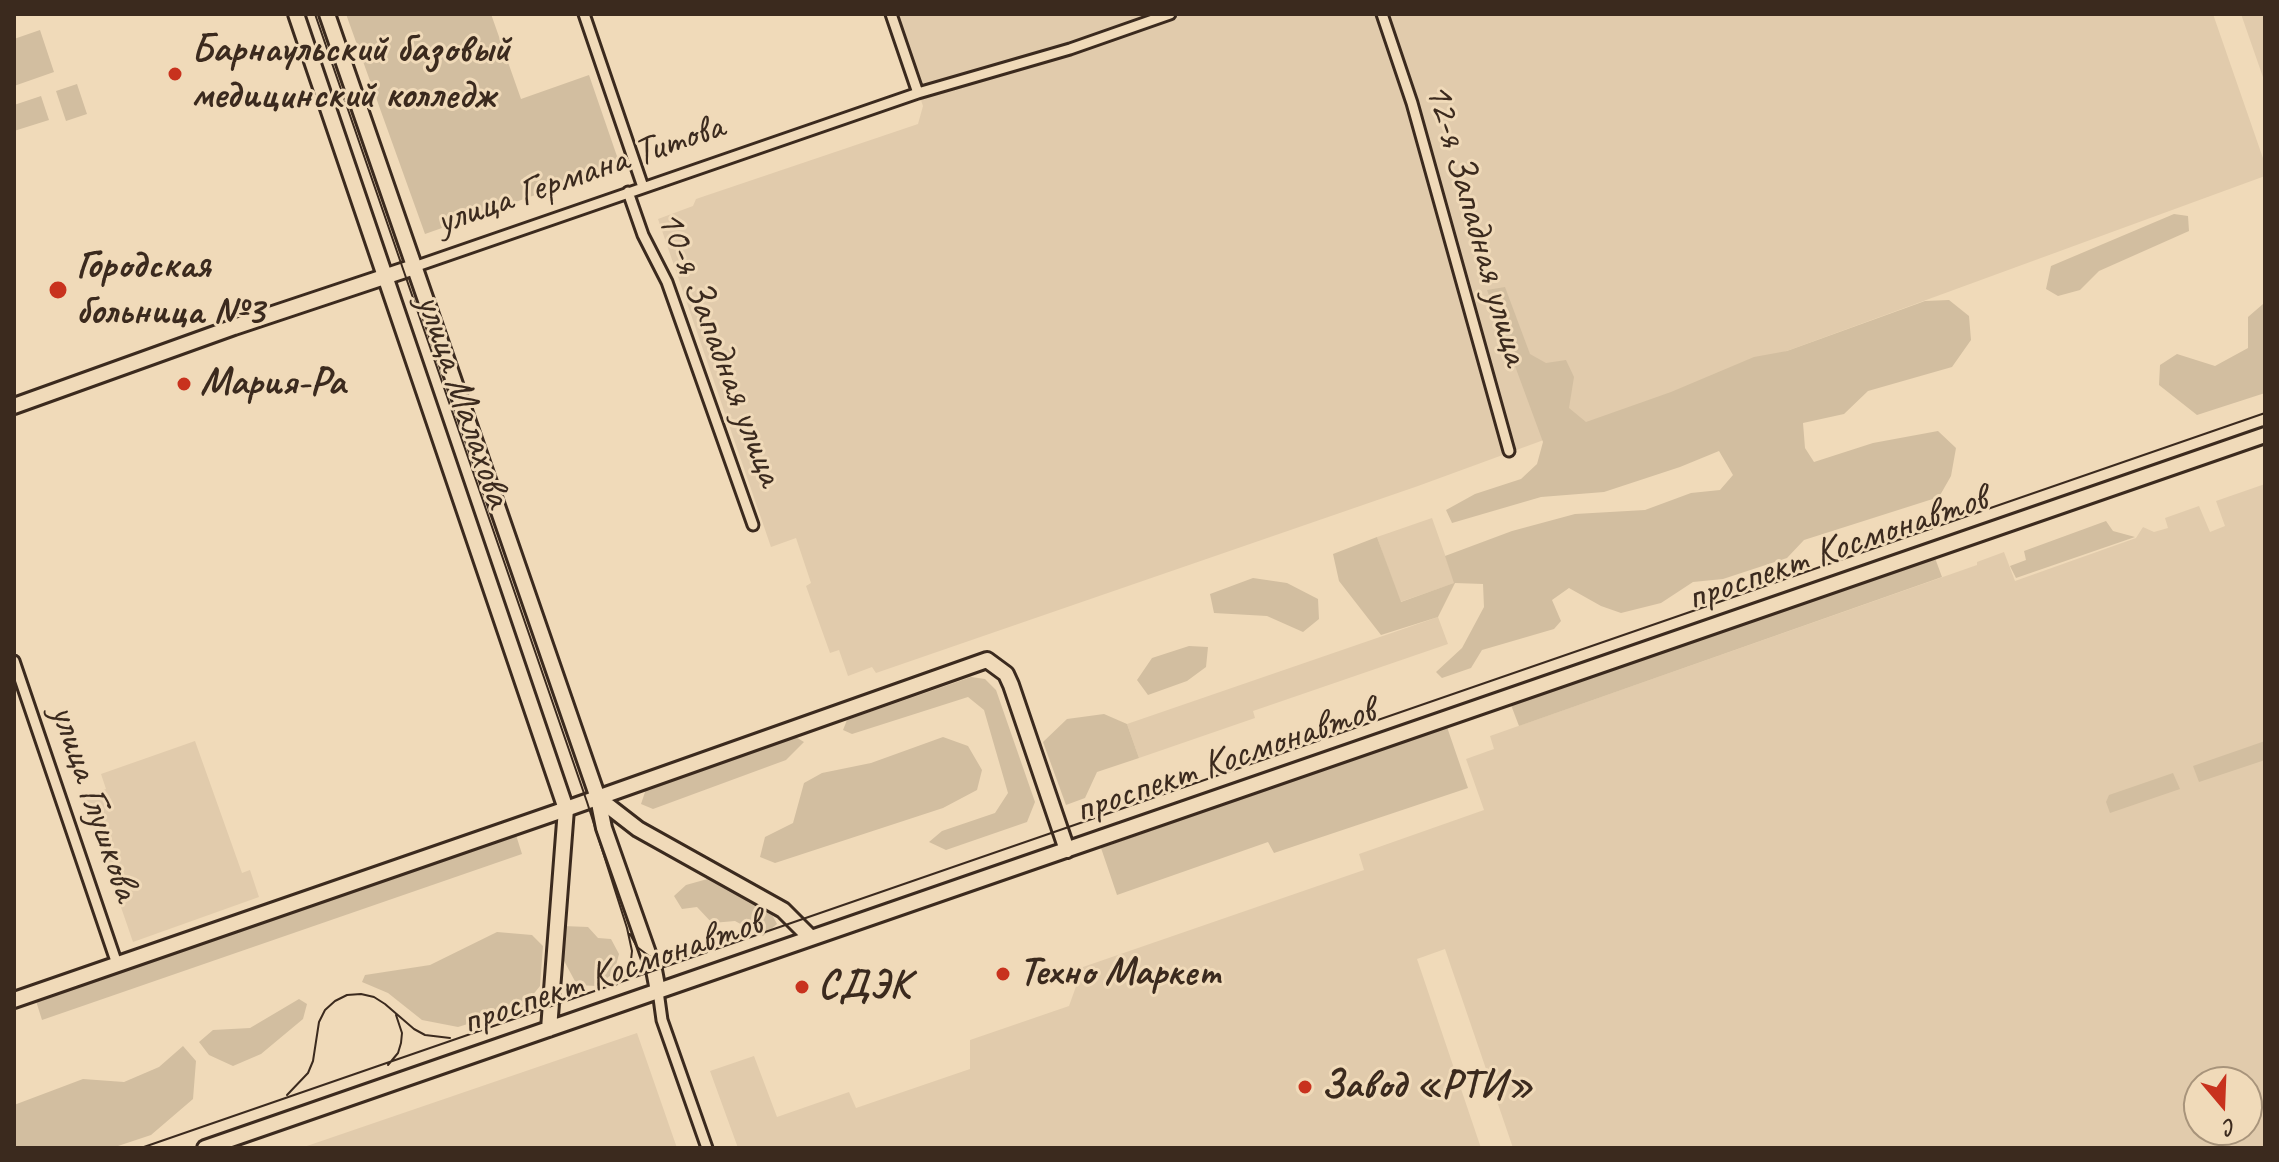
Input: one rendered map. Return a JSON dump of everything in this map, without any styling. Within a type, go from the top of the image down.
[{"type":"main road","name":"улица Малахова","points":[[296,14],[566,809]]},
{"type":"main road","name":"улица Малахова","points":[[327,14],[598,798],[604,828],[654,970],[658,991]]},
{"type":"main road","name":"улица Германа Титова","points":[[14,406],[234,327],[414,267]]},
{"type":"main road","name":"проспект Космонавтов","points":[[205,1148],[2265,435]]},
{"type":"main road","points":[[14,1000],[987,660],[1006,674],[1011,685],[1067,850]]},
{"type":"main road","points":[[598,798],[638,829],[783,910],[811,938]]},
{"type":"main road","points":[[549,1029],[566,809]]},
{"type":"street","name":"10-я Западная улица","points":[[584,14],[643,187]]},
{"type":"street","points":[[891,14],[918,93]]},
{"type":"street","name":"улица Германа Титова","points":[[414,267],[918,93],[1070,49],[1170,14]]},
{"type":"street","name":"12-я Западная улица","points":[[1382,14],[1412,103],[1509,451]]},
{"type":"street","name":"10-я Западная улица","points":[[628,192],[643,235],[667,282],[753,525]]},
{"type":"street","name":"улица Глушкова","points":[[14,661],[117,964]]},
{"type":"street","points":[[658,991],[662,1020],[707,1148]]},
{"type":"shaded area","points":[[346,14],[491,14],[521,99],[589,75],[620,165],[425,234]]},
{"type":"shaded area","points":[[892,14],[2213,14],[2265,164],[2265,176],[1418,486],[876,673],[872,667],[848,676],[839,650],[830,653],[806,586],[811,583],[796,538],[771,547],[658,219],[693,206],[696,199],[918,124],[923,106]]},
{"type":"shaded area","points":[[2241,14],[2265,14],[2265,83]]},
{"type":"shaded area","points":[[40,30],[54,72],[14,86],[14,39]]},
{"type":"shaded area","points":[[77,84],[87,114],[66,121],[56,91]]},
{"type":"shaded area","points":[[41,96],[49,120],[14,131],[14,105]]},
{"type":"shaded area","points":[[2174,214],[2188,216],[2189,231],[2099,271],[2080,290],[2058,296],[2046,289],[2051,266]]},
{"type":"shaded area","points":[[1505,287],[1530,354],[1546,363],[1566,360],[1574,377],[1569,408],[1586,422],[1671,392],[1754,357],[1787,351],[1925,301],[1949,300],[1969,316],[1971,340],[1952,367],[1868,391],[1844,414],[1803,423],[1805,448],[1814,462],[1873,443],[1938,431],[1956,448],[1951,476],[1939,497],[1804,540],[1787,558],[1723,579],[1693,582],[1661,603],[1621,613],[1569,588],[1552,600],[1561,621],[1554,629],[1482,650],[1471,668],[1442,678],[1436,672],[1462,648],[1484,607],[1483,584],[1455,583],[1438,617],[1381,635],[1339,581],[1333,554],[1377,537],[1401,602],[1454,583],[1445,556],[1512,531],[1575,514],[1645,510],[1691,493],[1720,490],[1733,475],[1719,451],[1604,492],[1541,497],[1452,523],[1446,510],[1475,494],[1521,479],[1537,464],[1543,442],[1487,290]]},
{"type":"shaded area","points":[[2263,304],[2265,393],[2197,415],[2159,385],[2160,365],[2177,354],[2215,366],[2248,348],[2248,317]]},
{"type":"shaded area","points":[[2265,484],[2265,1148],[1513,1148],[1445,949],[1417,959],[1481,1148],[738,1148],[710,1071],[754,1056],[777,1117],[849,1092],[856,1108],[970,1069],[970,1040],[1069,1006],[1083,967],[1364,870],[1359,854],[1484,810],[1466,759],[1494,749],[1490,736],[1977,565],[1977,562],[2004,552],[2015,581],[2136,538],[2143,527],[2154,532],[2168,528],[2165,518],[2199,506],[2210,532],[2225,526],[2216,501]]},
{"type":"shaded area","points":[[1432,518],[1455,583],[1400,602],[1377,537]]},
{"type":"shaded area","points":[[2106,521],[2113,531],[2135,537],[2016,578],[2010,566],[2026,560],[2024,551]]},
{"type":"shaded area","points":[[1935,558],[1942,577],[1519,726],[1511,705]]},
{"type":"shaded area","points":[[1253,578],[1287,583],[1318,599],[1319,619],[1303,632],[1267,616],[1214,613],[1210,594]]},
{"type":"shaded area","points":[[1438,617],[1448,644],[1253,711],[1255,718],[1139,758],[1127,724]]},
{"type":"shaded area","points":[[1189,646],[1208,647],[1206,667],[1187,681],[1148,695],[1137,680],[1152,658]]},
{"type":"shaded area","points":[[971,677],[985,679],[996,690],[1035,802],[1027,822],[946,850],[929,842],[942,831],[995,813],[1008,793],[984,710],[968,697],[852,734],[843,730],[847,720]]},
{"type":"shaded area","points":[[1104,714],[1127,724],[1139,758],[1097,772],[1085,798],[1066,805],[1043,742],[1067,719]]},
{"type":"shaded area","points":[[1447,727],[1468,788],[1274,853],[1268,842],[1117,895],[1101,848]]},
{"type":"shaded area","points":[[794,736],[804,742],[786,760],[653,809],[641,804],[646,789]]},
{"type":"shaded area","points":[[943,737],[968,746],[982,770],[977,790],[943,808],[775,863],[760,857],[765,837],[793,823],[804,783],[822,773],[871,763]]},
{"type":"shaded area","points":[[195,741],[242,873],[250,870],[259,897],[133,942],[83,797],[106,789],[101,774]]},
{"type":"shaded area","points":[[2265,741],[2265,760],[2199,782],[2193,766]]},
{"type":"shaded area","points":[[2173,773],[2180,789],[2110,813],[2106,802],[2109,795]]},
{"type":"shaded area","points":[[516,835],[522,854],[42,1020],[36,1001]]},
{"type":"shaded area","points":[[711,878],[769,909],[777,924],[763,936],[735,921],[712,923],[697,907],[682,909],[674,896],[686,885]]},
{"type":"shaded area","points":[[563,926],[588,927],[598,938],[611,939],[619,954],[614,973],[596,986],[577,985],[562,957]]},
{"type":"shaded area","points":[[497,932],[532,935],[543,946],[540,986],[523,1007],[458,1027],[422,1020],[388,993],[362,982],[365,975],[430,965]]},
{"type":"shaded area","points":[[299,999],[307,1004],[303,1019],[261,1054],[233,1066],[209,1055],[199,1042],[213,1030],[250,1028]]},
{"type":"shaded area","points":[[637,1033],[677,1148],[301,1148]]},
{"type":"shaded area","points":[[183,1046],[196,1061],[193,1099],[151,1135],[112,1148],[14,1148],[14,1105],[83,1079],[124,1082],[159,1067]]},
{"type":"tram line","points":[[315,14],[587,802],[627,928],[631,960],[625,975],[616,985]]},
{"type":"tram line","points":[[141,1148],[2265,413]]},
{"type":"tram line","points":[[630,934],[637,947],[649,956],[675,960]]},
{"type":"tram line","points":[[287,1095],[308,1073],[319,1022],[325,1010],[347,995],[374,997],[425,1035],[450,1038]]},
{"type":"tram line","points":[[388,1065],[398,1053],[401,1043],[402,1033],[396,1015]]},
{"type":"place","name":"Барнаульский базовый медицинский колледж","points":[[175,74]]},
{"type":"place","name":"Городская больница №3","points":[[58,290]]},
{"type":"place","name":"Мария-Ра","points":[[184,384]]},
{"type":"place","name":"Техно Маркет","points":[[1003,974]]},
{"type":"place","name":"СДЭК","points":[[802,987]]},
{"type":"place","name":"Завод «РТИ»","points":[[1305,1087]]}]
